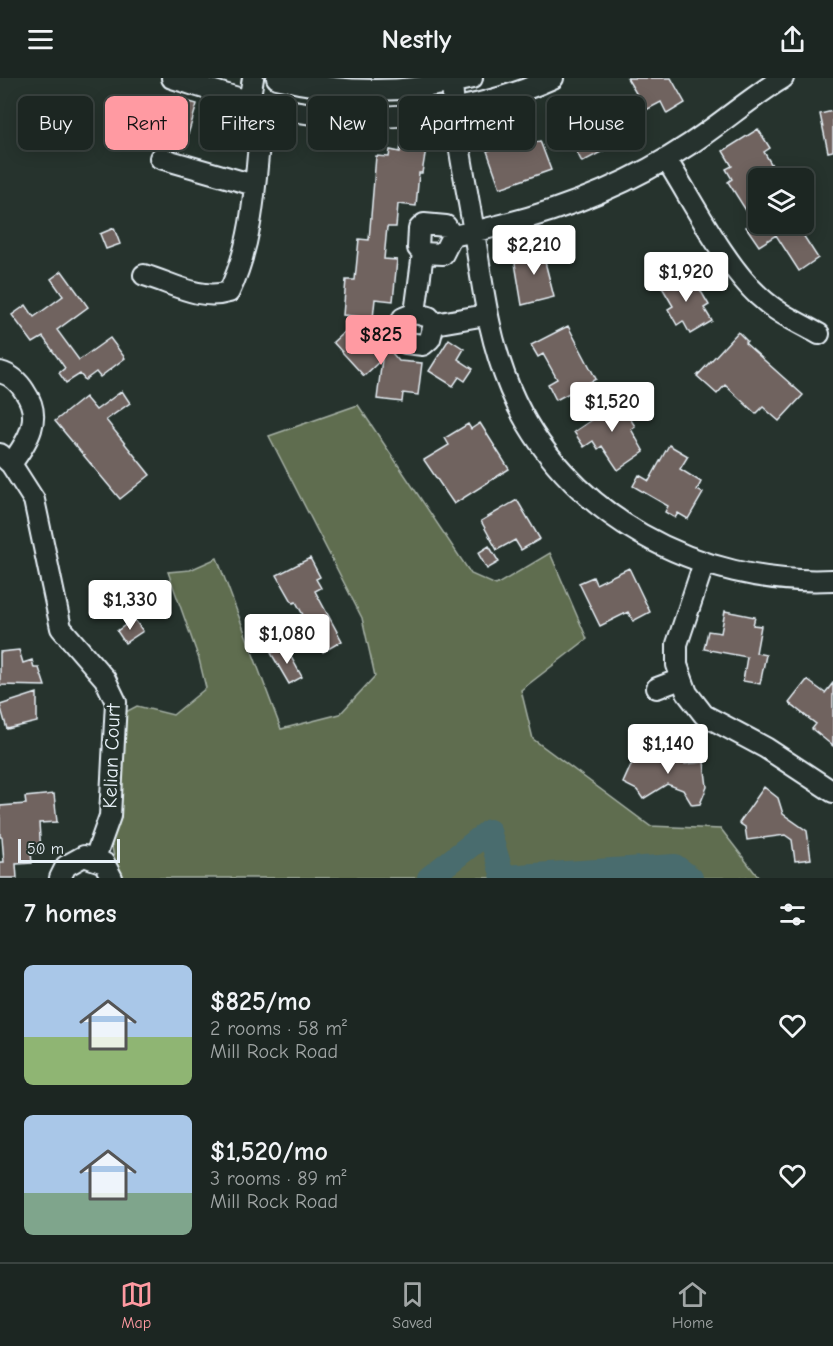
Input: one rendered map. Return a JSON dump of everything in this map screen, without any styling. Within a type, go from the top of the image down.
[{"type":"street","points":[[172,78],[234,96]]},
{"type":"street","points":[[253,78],[259,96]]},
{"type":"street","points":[[266,96],[278,78],[317,87],[370,90],[452,83],[472,78]]},
{"type":"street","points":[[506,96],[553,78]]},
{"type":"street","points":[[452,237],[446,226],[424,224],[419,229],[418,248],[423,253],[443,254],[452,237],[526,220],[583,199],[642,173],[783,78]]},
{"type":"street","points":[[452,83],[453,96]]},
{"type":"street","points":[[296,111],[313,114],[359,116],[399,113]]},
{"type":"street","points":[[144,275],[177,288],[214,296],[229,292],[237,275],[247,239],[257,150]]},
{"type":"street","points":[[461,150],[486,315],[511,390],[540,443],[562,469],[586,495],[613,517],[672,551],[739,573],[773,579],[833,580]]},
{"type":"street","points":[[160,158],[254,185]]},
{"type":"street","points":[[666,159],[729,261],[749,287],[774,308],[819,334]]},
{"type":"street","points":[[415,313],[423,253]]},
{"type":"street","points":[[415,313],[429,317],[434,324],[430,339],[423,345],[406,343],[401,337],[403,318],[415,313]]},
{"type":"street","points":[[434,324],[486,315]]},
{"type":"street","name":"Kelian Court","points":[[0,372],[20,384],[29,398],[34,413],[29,436],[6,459],[34,500],[61,628],[105,679],[116,702],[110,816],[95,858]]},
{"type":"street","points":[[704,563],[677,644],[677,665],[681,679],[695,705],[704,715],[766,748],[833,792]]},
{"type":"street","points":[[657,688],[681,679]]},
{"type":"street","points":[[60,878],[66,866],[74,859],[95,858],[104,863],[112,878]]},
{"type":"green space","points":[[358,405],[471,574],[496,585],[550,553],[587,639],[521,690],[533,739],[650,826],[721,829],[759,878],[118,878],[111,842],[118,811],[122,714],[137,706],[173,715],[206,688],[199,659],[168,572],[190,570],[217,558],[281,729],[340,714],[375,676],[362,618],[269,436]]},
{"type":"building","points":[[627,78],[671,78],[685,103],[667,114],[661,102],[646,110],[645,96],[638,96]]},
{"type":"building","points":[[188,102],[197,104],[188,135]]},
{"type":"building","points":[[833,111],[833,151],[828,152],[820,114]]},
{"type":"building","points":[[758,129],[770,148],[764,152],[773,167],[748,168],[748,214],[728,182],[732,179],[726,169],[732,166],[723,151]]},
{"type":"building","points":[[540,141],[551,170],[500,188],[487,151],[535,150],[535,143]]},
{"type":"building","points":[[390,150],[400,152],[400,150],[426,150],[422,173],[419,173],[416,206],[398,204],[396,227],[387,227],[384,259],[397,260],[393,301],[375,299],[373,318],[343,315],[346,280],[355,280],[359,239],[369,240],[376,156],[389,157]]},
{"type":"building","points":[[576,150],[605,150],[582,162]]},
{"type":"building","points":[[114,228],[120,244],[106,249],[100,234]]},
{"type":"building","points":[[751,234],[802,234],[818,258],[799,271],[776,235],[759,246]]},
{"type":"building","points":[[546,244],[549,257],[544,258],[554,297],[522,305],[515,263],[524,260],[522,254]]},
{"type":"building","points":[[62,271],[88,307],[57,330],[79,360],[110,338],[125,358],[100,377],[96,372],[85,380],[80,374],[66,383],[59,373],[65,368],[43,337],[33,343],[12,315],[26,305],[34,317],[63,296],[51,279]]},
{"type":"building","points":[[678,272],[687,286],[695,281],[709,305],[704,308],[712,321],[690,334],[683,321],[677,325],[668,309],[673,306],[660,284]]},
{"type":"building","points":[[352,325],[372,347],[380,339],[399,361],[422,363],[418,395],[403,393],[402,402],[377,399],[382,359],[364,376],[333,342]]},
{"type":"building","points":[[568,326],[596,379],[556,400],[548,384],[557,379],[543,354],[538,357],[531,345]]},
{"type":"building","points":[[738,332],[747,341],[745,343],[803,395],[779,421],[763,407],[756,414],[725,385],[717,394],[697,376]]},
{"type":"building","points":[[449,339],[464,349],[458,359],[473,369],[465,381],[459,377],[453,386],[429,371]]},
{"type":"building","points":[[122,391],[130,403],[106,420],[150,475],[120,499],[55,421],[85,397],[96,410]]},
{"type":"building","points":[[614,395],[635,426],[631,429],[644,452],[618,470],[602,446],[598,449],[593,441],[584,447],[574,432],[602,413],[596,404]]},
{"type":"building","points":[[480,423],[509,469],[454,504],[424,460],[449,445],[445,438],[468,424],[471,429]]},
{"type":"building","points":[[669,445],[688,456],[680,469],[701,482],[697,490],[703,493],[688,519],[678,513],[675,518],[665,512],[668,506],[633,486],[639,475],[649,481]]},
{"type":"building","points":[[517,500],[540,539],[521,550],[515,540],[497,550],[481,521]]},
{"type":"building","points":[[489,546],[499,562],[487,569],[478,553]]},
{"type":"building","points":[[310,558],[320,577],[316,579],[321,588],[315,591],[342,641],[323,652],[296,602],[293,603],[277,575]]},
{"type":"building","points":[[629,568],[650,612],[633,621],[628,612],[600,626],[579,583],[593,577],[596,584]]},
{"type":"building","points":[[725,611],[755,617],[753,625],[761,626],[756,653],[766,655],[760,684],[743,681],[747,657],[704,649],[708,631],[721,633]]},
{"type":"building","points":[[134,619],[143,631],[125,643],[117,631]]},
{"type":"building","points":[[285,646],[302,677],[289,684],[271,653]]},
{"type":"building","points":[[19,650],[23,663],[32,660],[34,668],[39,668],[45,686],[0,685],[0,652]]},
{"type":"building","points":[[807,680],[825,693],[833,683],[833,746],[812,729],[816,724],[789,703]]},
{"type":"building","points":[[37,693],[37,722],[7,729],[0,705]]},
{"type":"building","points":[[673,748],[683,748],[685,764],[704,762],[707,787],[700,804],[692,805],[683,790],[667,784],[643,799],[637,790],[623,783],[636,754],[649,759]]},
{"type":"building","points":[[764,787],[778,798],[783,814],[807,831],[811,859],[795,861],[792,840],[785,835],[747,840],[745,827],[739,823]]},
{"type":"building","points":[[54,794],[57,822],[39,823],[41,852],[31,853],[32,863],[16,864],[17,878],[0,878],[0,862],[4,862],[2,837],[0,837],[0,806],[26,804],[25,797]]},
{"type":"waterway","points":[[429,878],[489,831],[503,877],[675,866],[691,878]]}]
